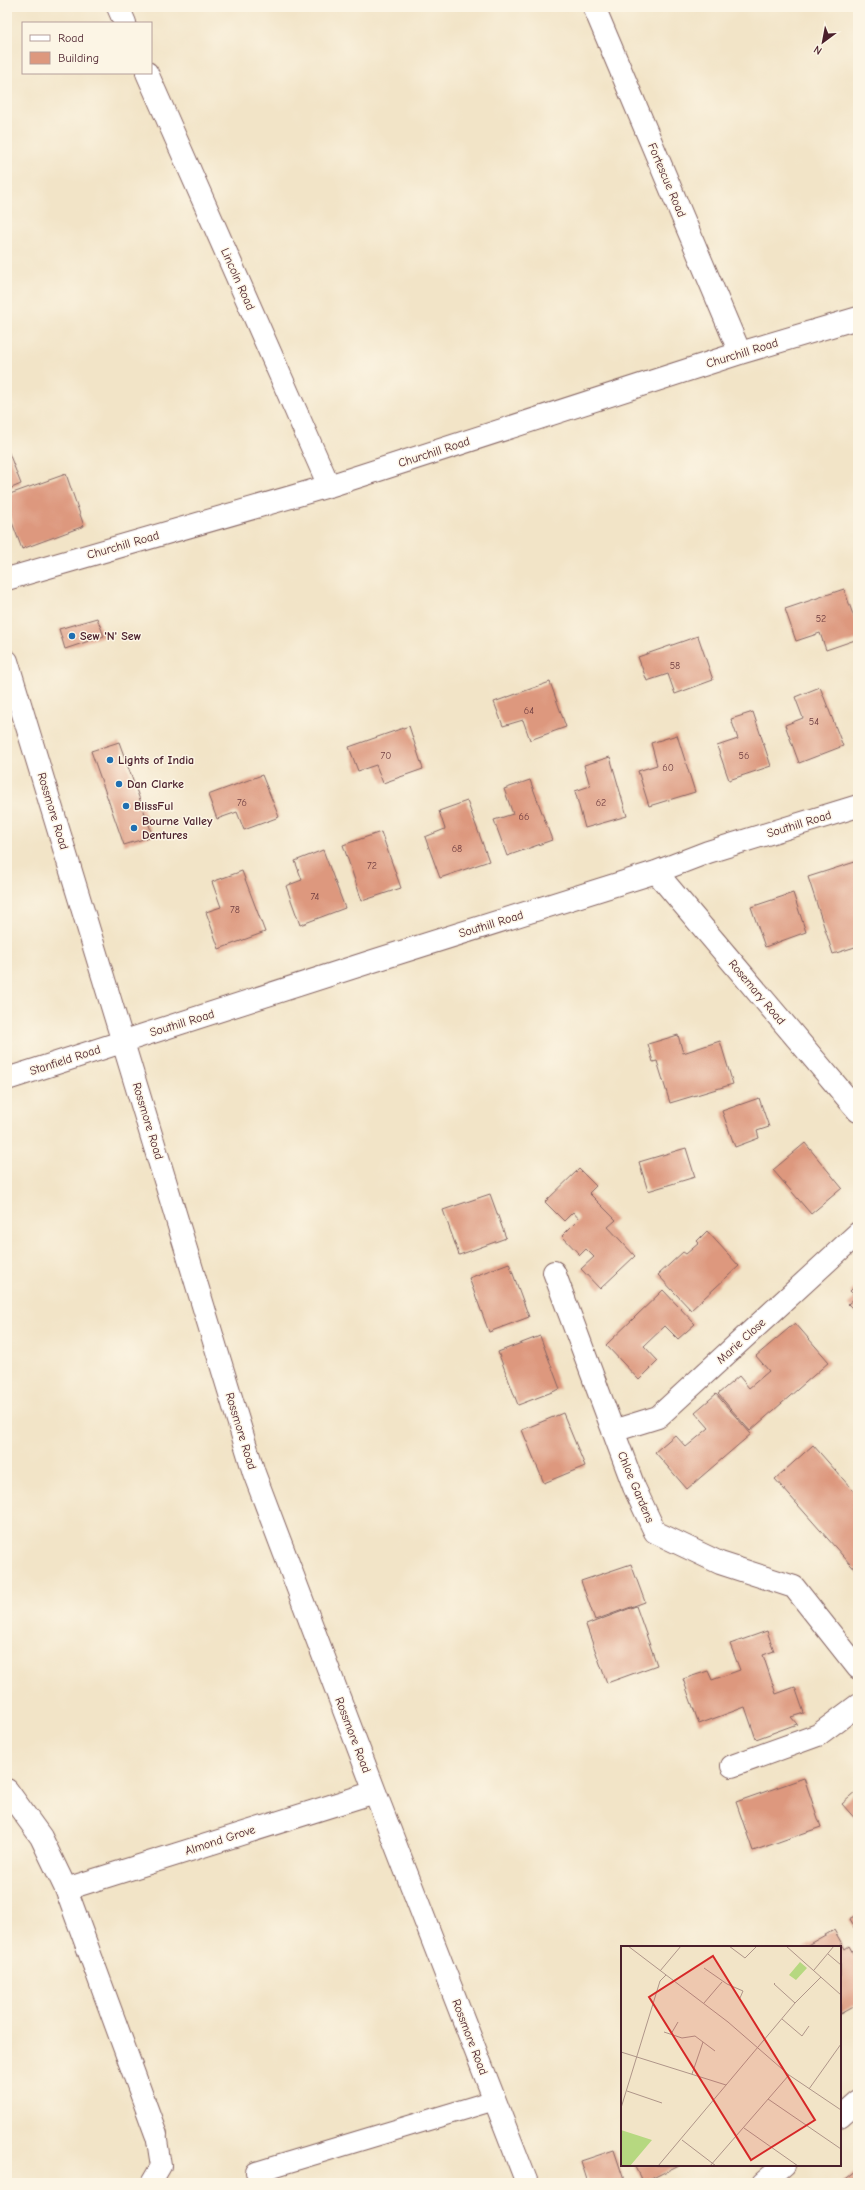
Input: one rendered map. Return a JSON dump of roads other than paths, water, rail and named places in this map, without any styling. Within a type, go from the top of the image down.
[{"type":"street","points":[[118,7],[125,22]]},
{"type":"street","name":"Fortescue Road","points":[[594,7],[740,354]]},
{"type":"street","name":"Lincoln Road","points":[[147,74],[329,486]]},
{"type":"street","name":"Churchill Road","points":[[7,579],[329,486],[740,354],[858,318]]},
{"type":"street","name":"Rossmore Road","points":[[7,661],[124,1041],[254,1473],[375,1792],[527,2183]]},
{"type":"street","name":"Southill Road","points":[[124,1041],[656,872],[708,852],[858,806]]},
{"type":"street","name":"Rosemary Road","points":[[656,872],[858,1111]]},
{"type":"street","name":"Stanfield Road","points":[[7,1079],[124,1041]]},
{"type":"street","name":"Marie Close","points":[[614,1431],[658,1416],[858,1233]]},
{"type":"street","name":"Chloe Gardens","points":[[554,1272],[634,1487],[655,1532],[720,1563],[794,1587],[858,1668]]},
{"type":"street","points":[[732,1766],[818,1735],[858,1705]]},
{"type":"street","points":[[7,1790],[41,1837],[66,1889],[156,2134]]},
{"type":"street","name":"Almond Grove","points":[[66,1889],[375,1792]]},
{"type":"street","points":[[841,2116],[858,2101]]},
{"type":"street","points":[[763,2183],[783,2166]]},
{"type":"lane","points":[[256,2172],[495,2100]]},
{"type":"lane","points":[[151,2183],[161,2166],[156,2134]]},
{"type":"place","name":"Sew 'N' Sew","points":[[72,636]]},
{"type":"place","name":"Lights of India","points":[[110,760]]},
{"type":"place","name":"Dan Clarke","points":[[119,784]]},
{"type":"place","name":"BlissFul","points":[[126,806]]},
{"type":"place","name":"Bourne Valley Dentures","points":[[134,828]]}]
